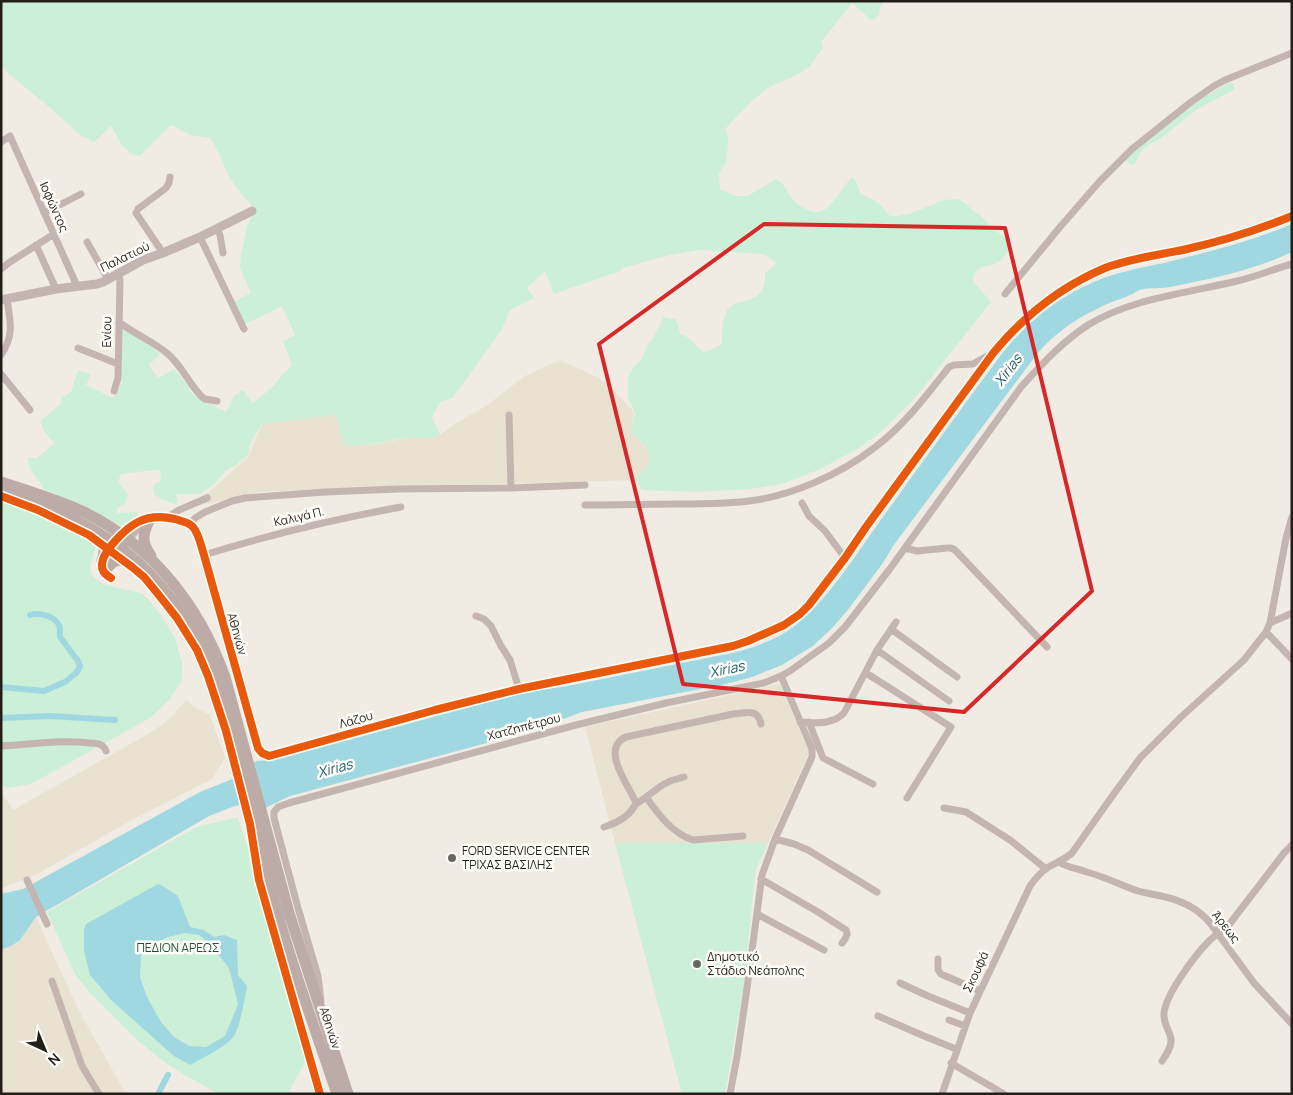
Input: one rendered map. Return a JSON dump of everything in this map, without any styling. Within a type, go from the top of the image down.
[{"type":"main road","name":"Αθηνών","points":[[1,482],[72,507],[94,518],[150,567],[164,591],[182,615],[201,648],[244,764],[290,954],[337,1094]]},
{"type":"main road","name":"Αθηνών","points":[[1,490],[34,502],[95,531],[121,541]]},
{"type":"main road","points":[[95,531],[104,546],[105,564],[115,560],[122,560],[150,567],[144,538],[146,528],[152,519]]},
{"type":"main road","name":"Αθηνών","points":[[257,814],[348,1094]]},
{"type":"street","points":[[1005,294],[1100,182],[1132,149],[1190,102],[1214,86],[1292,53]]},
{"type":"street","name":"Ιοφώντος","points":[[1,142],[10,136],[77,286]]},
{"type":"street","points":[[163,253],[136,213],[166,188],[170,177]]},
{"type":"street","points":[[44,213],[81,194]]},
{"type":"street","name":"Παλατιού","points":[[4,300],[56,289],[97,284],[143,260],[200,237],[252,211]]},
{"type":"street","name":"Λάζου","points":[[260,750],[266,756],[269,756],[460,703],[519,689],[711,651],[748,641],[784,625],[815,599],[994,352],[1008,334],[1034,310],[1056,294],[1091,274],[1106,268],[1249,232],[1292,216]]},
{"type":"street","points":[[217,229],[223,253]]},
{"type":"street","points":[[1,269],[54,234]]},
{"type":"street","points":[[200,237],[244,329]]},
{"type":"street","points":[[87,242],[108,279]]},
{"type":"street","points":[[36,245],[56,289]]},
{"type":"street","name":"Χατζηπέτρου","points":[[275,810],[289,803],[376,778],[576,725],[666,703],[764,683],[781,676],[833,640],[845,627],[1022,387],[1054,352],[1074,335],[1105,316],[1137,304],[1239,281],[1292,264]]},
{"type":"street","name":"Ενίου","points":[[114,391],[118,378],[120,280],[118,273]]},
{"type":"street","points":[[1,355],[11,330],[4,300]]},
{"type":"street","points":[[119,322],[166,353],[204,399],[217,401]]},
{"type":"street","points":[[78,348],[118,364]]},
{"type":"street","points":[[585,505],[750,501],[795,490],[825,478],[875,448],[911,414],[949,367],[973,364],[994,352]]},
{"type":"street","points":[[1,374],[30,410]]},
{"type":"street","points":[[509,415],[512,488]]},
{"type":"street","points":[[105,564],[111,561],[121,541],[152,519],[168,517],[191,524],[195,518],[212,509],[245,498],[344,492],[585,485]]},
{"type":"street","points":[[168,517],[207,498]]},
{"type":"street","points":[[802,503],[809,516],[824,531],[845,558]]},
{"type":"street","name":"Καλιγά Π.","points":[[204,556],[229,547],[294,530],[401,507]]},
{"type":"street","name":"Σκουφά","points":[[942,1094],[951,1063],[970,1013],[1030,886],[1040,873],[1066,858],[1078,846],[1112,795],[1150,747],[1244,660],[1266,632],[1270,623],[1292,517]]},
{"type":"street","name":"Αθηνών","points":[[191,524],[197,533],[260,750]]},
{"type":"street","points":[[905,548],[917,550],[951,548],[955,550],[1047,647]]},
{"type":"street","points":[[1270,623],[1292,614]]},
{"type":"street","points":[[476,616],[484,619],[491,626],[510,660],[519,689]]},
{"type":"street","points":[[800,722],[831,722],[844,713],[877,650],[896,622]]},
{"type":"street","points":[[891,630],[957,677]]},
{"type":"street","points":[[1266,632],[1292,659]]},
{"type":"street","points":[[877,650],[949,701]]},
{"type":"street","points":[[866,673],[950,727],[907,798]]},
{"type":"street","points":[[730,1094],[737,1057],[763,869],[812,757],[812,748],[781,676]]},
{"type":"street","points":[[635,805],[635,800],[618,766],[616,746],[621,739],[733,714],[751,712],[760,718],[762,724]]},
{"type":"street","points":[[809,722],[823,758],[873,784]]},
{"type":"street","points":[[1,746],[76,741],[100,744],[106,751]]},
{"type":"street","points":[[604,827],[620,821],[635,805],[661,786],[684,777]]},
{"type":"street","points":[[646,797],[657,813],[685,838],[693,840],[743,836]]},
{"type":"street","points":[[944,808],[966,812],[1010,840],[1046,869]]},
{"type":"street","name":"Αθηνών","points":[[275,810],[277,827],[318,976],[321,1008]]},
{"type":"street","points":[[775,839],[808,850],[877,892]]},
{"type":"street","points":[[1162,1061],[1171,1040],[1165,1024],[1165,1009],[1175,987],[1198,954],[1218,933],[1228,926],[1292,845]]},
{"type":"street","name":"Άρεως","points":[[1058,862],[1139,891],[1182,902],[1196,909],[1205,916],[1254,983],[1292,1024]]},
{"type":"street","points":[[761,878],[846,930],[847,934],[842,942]]},
{"type":"street","points":[[27,880],[47,924]]},
{"type":"street","points":[[757,914],[824,950]]},
{"type":"street","points":[[938,959],[938,970],[941,974],[980,991]]},
{"type":"street","points":[[52,981],[82,1066],[99,1094]]},
{"type":"street","points":[[900,984],[970,1013]]},
{"type":"street","points":[[878,1016],[956,1049]]},
{"type":"street","points":[[949,1020],[965,1026]]},
{"type":"street","points":[[951,1063],[1004,1094]]},
{"type":"highlighted area","points":[[764,224],[1005,228],[1092,591],[964,712],[683,684],[599,344]]},
{"type":"shaded area","points":[[560,360],[597,377],[609,385],[634,412],[631,432],[648,451],[650,461],[635,480],[261,492],[201,505],[199,497],[209,492],[248,457],[262,424],[336,414],[356,446],[440,435],[453,425],[486,406],[525,376]]},
{"type":"shaded area","points":[[780,684],[808,749],[808,755],[768,843],[615,843],[585,727]]},
{"type":"shaded area","points":[[186,700],[210,715],[225,758],[212,779],[132,820],[39,873],[1,889],[1,791],[13,810],[155,730],[170,718]]},
{"type":"shaded area","points":[[36,917],[78,1009],[126,1094],[1,1094],[1,950],[20,940]]},
{"type":"green space","points":[[1,1],[884,1],[880,8],[879,16],[871,20],[852,3],[821,42],[823,48],[809,67],[764,91],[725,129],[728,145],[726,162],[719,173],[720,189],[736,196],[748,196],[776,179],[798,204],[812,212],[817,212],[827,208],[853,177],[860,193],[879,203],[890,216],[909,214],[944,200],[956,199],[962,201],[1004,237],[1010,249],[998,262],[976,271],[973,281],[991,302],[914,399],[881,432],[856,450],[818,470],[782,484],[748,489],[698,492],[642,490],[635,480],[650,461],[648,450],[631,432],[635,413],[628,398],[628,377],[642,358],[663,316],[668,319],[675,319],[680,334],[689,338],[704,353],[722,344],[724,320],[729,308],[760,293],[764,285],[765,273],[777,263],[763,254],[699,250],[665,256],[623,268],[620,271],[554,294],[545,271],[527,288],[534,298],[510,310],[502,329],[465,381],[452,398],[440,402],[432,417],[440,435],[436,437],[406,438],[367,444],[344,445],[336,415],[262,424],[250,443],[249,454],[235,466],[225,471],[214,485],[199,494],[176,494],[178,502],[176,504],[163,500],[154,494],[153,485],[161,481],[160,471],[121,474],[118,482],[128,495],[125,503],[117,508],[117,513],[136,512],[138,515],[121,526],[44,489],[29,467],[28,458],[37,458],[54,443],[43,430],[41,420],[60,405],[62,397],[71,392],[78,370],[91,375],[86,385],[113,398],[122,383],[120,361],[121,328],[150,345],[160,354],[149,365],[158,378],[174,369],[189,387],[190,392],[226,412],[234,396],[243,390],[253,403],[275,385],[292,365],[283,341],[295,335],[282,306],[243,325],[233,302],[251,293],[240,268],[247,226],[254,212],[253,207],[230,178],[210,138],[190,135],[171,125],[140,156],[131,154],[122,145],[111,126],[94,142],[81,136],[1,65]]},
{"type":"green space","points":[[1232,81],[1235,89],[1196,110],[1160,139],[1148,145],[1141,151],[1135,164],[1131,165],[1124,158],[1205,95]]},
{"type":"green space","points":[[1,501],[14,504],[96,544],[90,568],[92,575],[106,585],[141,593],[148,599],[161,615],[175,638],[182,663],[181,682],[169,700],[150,718],[31,784],[7,788],[1,783]]},
{"type":"green space","name":"ΠΕΔΙΟΝ ΑΡΕΩΣ","points":[[238,818],[256,873],[307,1058],[288,1094],[219,1094],[167,1064],[137,1040],[90,993],[75,974],[47,912],[189,831],[197,827]]},
{"type":"green space","name":"Δημοτικό Στάδιο Νεάπολης","points":[[615,843],[768,843],[755,874],[744,984],[725,1094],[682,1094]]},
{"type":"water","name":"Xirias","points":[[1292,224],[1292,252],[1248,269],[1217,277],[1170,287],[1139,290],[1086,314],[1051,339],[1037,354],[893,546],[883,563],[847,611],[813,646],[782,665],[752,677],[726,684],[582,712],[531,731],[290,796],[263,809],[243,805],[235,806],[209,816],[36,917],[20,940],[1,950],[1,894],[23,889],[200,792],[235,778],[252,763],[275,760],[522,693],[567,686],[737,652],[776,638],[796,625],[820,602],[1004,351],[1044,311],[1081,288],[1111,276],[1229,246]]},
{"type":"water","points":[[158,884],[178,896],[190,927],[204,930],[214,937],[224,935],[237,940],[238,975],[247,986],[240,1019],[231,1040],[190,1065],[174,1056],[111,1000],[90,975],[84,951],[84,930],[86,924]],"holes":[[[185,933],[199,935],[209,943],[229,968],[238,1004],[225,1036],[206,1047],[189,1046],[174,1037],[161,1022],[147,997],[140,977],[141,956],[151,945],[168,937]]]},
{"type":"waterway","points":[[1,687],[44,691],[65,682],[80,667],[78,661],[60,637],[60,626],[57,622],[46,616],[30,615]]},
{"type":"waterway","points":[[1,718],[50,716],[115,720]]},
{"type":"waterway","points":[[158,1094],[168,1075]]},
{"type":"cycle path","points":[[111,578],[103,570],[103,560],[115,541],[133,525],[147,519],[161,517],[182,521],[193,527],[201,544],[258,748],[262,753],[269,756],[519,689],[733,646],[784,625],[809,605],[994,352],[1018,326],[1044,303],[1073,284],[1105,268],[1135,259],[1214,242],[1292,216]]},
{"type":"cycle path","points":[[1,496],[38,510],[89,535],[132,567],[144,577],[177,618],[197,650],[208,676],[226,731],[250,824],[259,880],[320,1094]]},
{"type":"place","name":"FORD SERVICE CENTER ΤΡΙΧΑΣ ΒΑΣΙΛΗΣ","points":[[452,858]]},
{"type":"place","name":"Δημοτικό Στάδιο Νεάπολης","points":[[697,964]]}]
